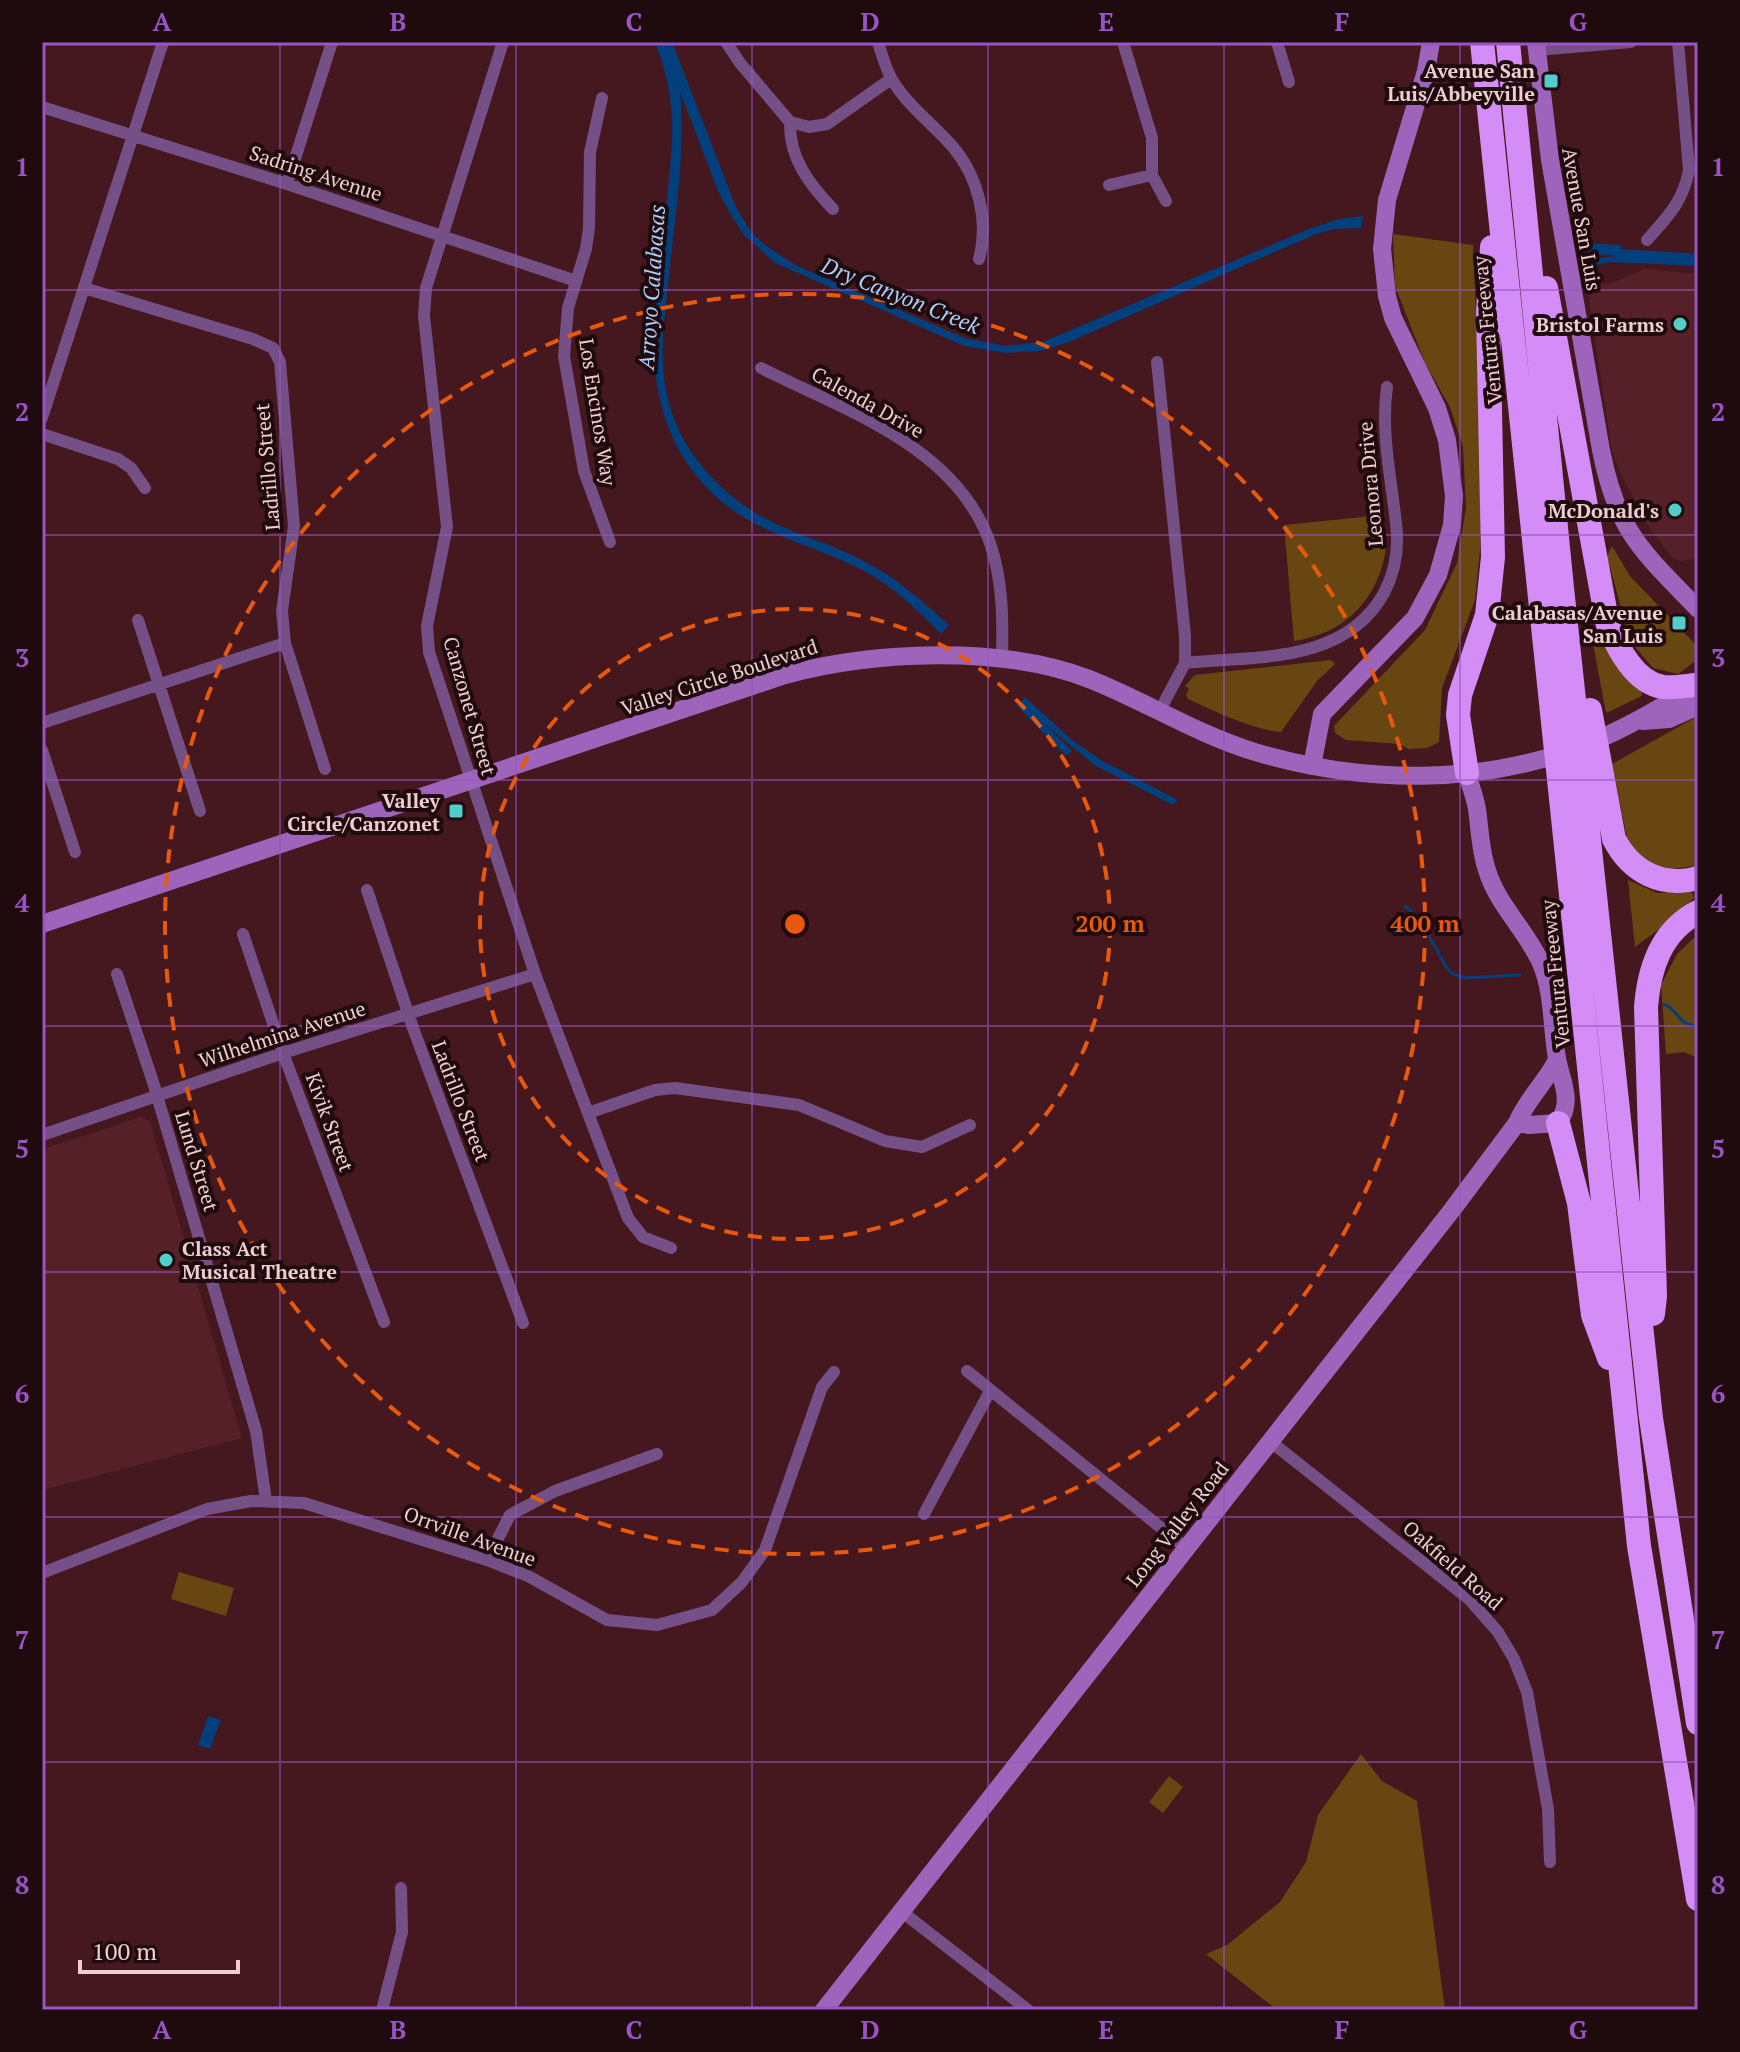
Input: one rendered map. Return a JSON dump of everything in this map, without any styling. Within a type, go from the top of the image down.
[{"type":"highway","name":"Ventura Freeway","points":[[1482,42],[1639,1546],[1698,1899]]},
{"type":"highway","points":[[1508,42],[1562,588],[1660,1485],[1698,1723]]},
{"type":"highway","points":[[1467,773],[1458,715],[1460,695],[1487,615],[1493,557],[1488,284],[1497,205]]},
{"type":"highway","points":[[1525,208],[1551,307],[1608,626],[1625,657],[1653,684],[1697,692]]},
{"type":"highway","points":[[1562,588],[1591,716],[1614,839],[1630,863],[1652,877],[1666,881],[1698,878]]},
{"type":"highway","points":[[1647,1366],[1655,1296],[1646,1007],[1648,979],[1663,944],[1680,925],[1698,912]]},
{"type":"highway","points":[[1558,1123],[1579,1203],[1593,1315],[1622,1389]]},
{"type":"main road","points":[[1312,766],[1322,714],[1415,618],[1438,575],[1452,525],[1454,496],[1447,440],[1437,408],[1393,318],[1387,296],[1382,249],[1387,200],[1426,71],[1431,42]]},
{"type":"main road","name":"Avenue San Luis","points":[[1537,46],[1550,160],[1611,496],[1635,543],[1698,609]]},
{"type":"main road","name":"Valley Circle Boulevard","points":[[42,924],[811,668],[863,659],[912,656],[1002,659],[1050,668],[1086,678],[1212,737],[1254,751],[1312,766],[1388,775],[1467,773],[1515,764],[1586,744],[1697,692]]},
{"type":"main road","points":[[1467,773],[1487,873],[1532,946],[1547,979],[1557,1060],[1564,1078],[1567,1100],[1564,1115],[1558,1123],[1517,1123]]},
{"type":"main road","name":"Long Valley Road","points":[[824,2010],[1517,1123],[1522,1110],[1548,1078],[1557,1060]]},
{"type":"street","points":[[42,418],[163,42]]},
{"type":"street","points":[[287,184],[332,42]]},
{"type":"street","name":"Canzonet Street","points":[[503,42],[426,288],[424,316],[447,527],[427,626],[429,652],[535,974],[635,1230],[643,1237],[671,1248]]},
{"type":"street","points":[[726,42],[790,122],[809,127],[827,124],[891,79]]},
{"type":"street","points":[[878,42],[891,79],[908,102],[955,149],[969,174],[980,200],[985,231],[979,259]]},
{"type":"street","points":[[1123,42],[1152,138],[1152,175],[1166,201]]},
{"type":"street","points":[[1277,42],[1289,82]]},
{"type":"street","points":[[1537,46],[1631,42]]},
{"type":"street","points":[[1647,240],[1677,206],[1694,170],[1678,42]]},
{"type":"street","name":"Los Encinos Way","points":[[602,98],[590,152],[586,249],[568,308],[564,356],[584,471],[610,542]]},
{"type":"street","name":"Sadring Avenue","points":[[42,107],[287,184],[576,281]]},
{"type":"street","points":[[790,122],[789,137],[796,162],[814,189],[833,209]]},
{"type":"street","points":[[1109,185],[1152,175]]},
{"type":"street","name":"Ladrillo Street","points":[[84,288],[253,339],[273,348],[280,362],[294,526],[282,611],[285,643],[325,769]]},
{"type":"street","points":[[1157,362],[1185,635],[1185,663],[1159,712]]},
{"type":"street","name":"Calenda Drive","points":[[761,368],[906,441],[960,491],[993,552],[1003,610],[1002,659]]},
{"type":"street","name":"Leonora Drive","points":[[1185,663],[1285,653],[1326,645],[1362,624],[1377,605],[1391,579],[1397,551],[1383,415],[1387,387]]},
{"type":"street","points":[[42,434],[118,459],[131,468],[145,488]]},
{"type":"street","points":[[138,620],[200,811]]},
{"type":"street","points":[[42,723],[285,643]]},
{"type":"street","points":[[42,750],[75,852]]},
{"type":"street","name":"Ladrillo Street","points":[[367,890],[407,1014],[523,1323]]},
{"type":"street","name":"Kivik Street","points":[[243,934],[283,1053],[384,1322]]},
{"type":"street","name":"Lund Street","points":[[117,974],[256,1431],[266,1501]]},
{"type":"street","name":"Wilhelmina Avenue","points":[[42,1135],[283,1053],[535,974]]},
{"type":"street","points":[[588,1113],[655,1090],[675,1088],[799,1105],[885,1141],[922,1147],[970,1125]]},
{"type":"street","points":[[967,1371],[1186,1548]]},
{"type":"street","name":"Orrville Avenue","points":[[42,1573],[207,1509],[266,1501],[323,1507],[528,1576],[607,1620],[657,1625],[712,1610],[742,1582],[765,1550],[822,1387],[834,1372]]},
{"type":"street","points":[[924,1514],[990,1391]]},
{"type":"street","name":"Oakfield Road","points":[[1270,1441],[1469,1599],[1498,1632],[1514,1659],[1527,1692],[1548,1809],[1550,1862]]},
{"type":"street","points":[[487,1560],[510,1515],[555,1491],[657,1454]]},
{"type":"street","points":[[382,2010],[402,1932],[401,1888]]},
{"type":"street","points":[[901,1911],[1028,2010]]},
{"type":"shaded area","points":[[1393,234],[1473,245],[1482,461],[1480,550],[1475,600],[1442,688],[1439,742],[1427,748],[1409,749],[1399,744],[1346,740],[1335,733],[1334,726],[1425,630],[1457,563],[1466,508],[1463,447],[1450,407],[1425,363],[1395,286]]},
{"type":"shaded area","points":[[1645,269],[1698,274],[1698,557],[1680,562],[1671,556],[1649,527],[1612,452],[1587,285],[1609,284]]},
{"type":"shaded area","points":[[1383,515],[1384,559],[1372,590],[1363,603],[1352,615],[1326,632],[1294,641],[1284,525]]},
{"type":"shaded area","points":[[1612,546],[1630,576],[1696,645],[1694,662],[1678,674],[1653,668],[1630,641],[1607,556]]},
{"type":"shaded area","points":[[1603,629],[1642,690],[1642,696],[1606,713],[1591,633]]},
{"type":"shaded area","points":[[1331,660],[1335,664],[1317,681],[1281,732],[1234,719],[1188,699],[1186,695],[1189,688],[1185,686],[1195,675]]},
{"type":"shaded area","points":[[1698,716],[1698,866],[1658,870],[1630,852],[1612,764]]},
{"type":"shaded area","points":[[1628,880],[1657,893],[1691,891],[1694,898],[1677,916],[1635,947]]},
{"type":"shaded area","points":[[1698,934],[1698,1058],[1684,1052],[1666,1054],[1661,985],[1677,954]]},
{"type":"shaded area","points":[[141,1117],[150,1121],[242,1438],[42,1490],[42,1149]]},
{"type":"shaded area","points":[[179,1572],[234,1588],[226,1616],[171,1599]]},
{"type":"shaded area","points":[[1361,1754],[1382,1781],[1417,1801],[1445,2010],[1277,2010],[1206,1954],[1227,1945],[1280,1902],[1306,1862],[1318,1815]]},
{"type":"shaded area","points":[[1169,1776],[1183,1787],[1163,1813],[1149,1802]]},
{"type":"water","points":[[655,42],[672,42],[736,207],[751,232],[797,266],[965,338],[1006,346],[1045,341],[1311,228],[1339,219],[1363,216],[1361,228],[1334,229],[1314,235],[1069,342],[1040,351],[1005,353],[964,346],[775,263],[744,235],[732,217],[718,191],[680,92],[680,165],[663,354],[667,395],[679,430],[709,475],[736,500],[778,524],[874,566],[949,625],[941,634],[906,600],[876,578],[749,521],[732,509],[715,496],[686,462],[668,426],[657,387],[654,346],[672,125],[667,82]]},
{"type":"water","points":[[1583,243],[1698,254],[1698,266],[1611,262],[1595,265],[1593,259],[1616,256],[1585,253]]},
{"type":"water","points":[[1025,697],[1071,739],[1101,760],[1178,800],[1173,805],[1094,765],[1046,725],[1072,751],[1066,756],[1017,706]]},
{"type":"water","points":[[208,1716],[221,1720],[210,1749],[198,1745]]},
{"type":"waterway","name":"Arroyo Calabasas","points":[[1405,906],[1420,919],[1446,967],[1453,974],[1464,978],[1520,975]]},
{"type":"waterway","name":"Arroyo Calabasas","points":[[1664,1004],[1686,1023],[1698,1026]]},
{"type":"place","name":"Avenue San Luis/Abbeyville","points":[[1551,81]]},
{"type":"place","name":"Bristol Farms","points":[[1680,324]]},
{"type":"place","name":"McDonald's","points":[[1675,510]]},
{"type":"place","name":"Calabasas/Avenue San Luis","points":[[1679,623]]},
{"type":"place","name":"Valley Circle/Canzonet","points":[[456,811]]},
{"type":"place","name":"Class Act Musical Theatre","points":[[166,1260]]},
{"type":"water label","name":"Dry Canyon Creek","points":[[901,295]]}]
